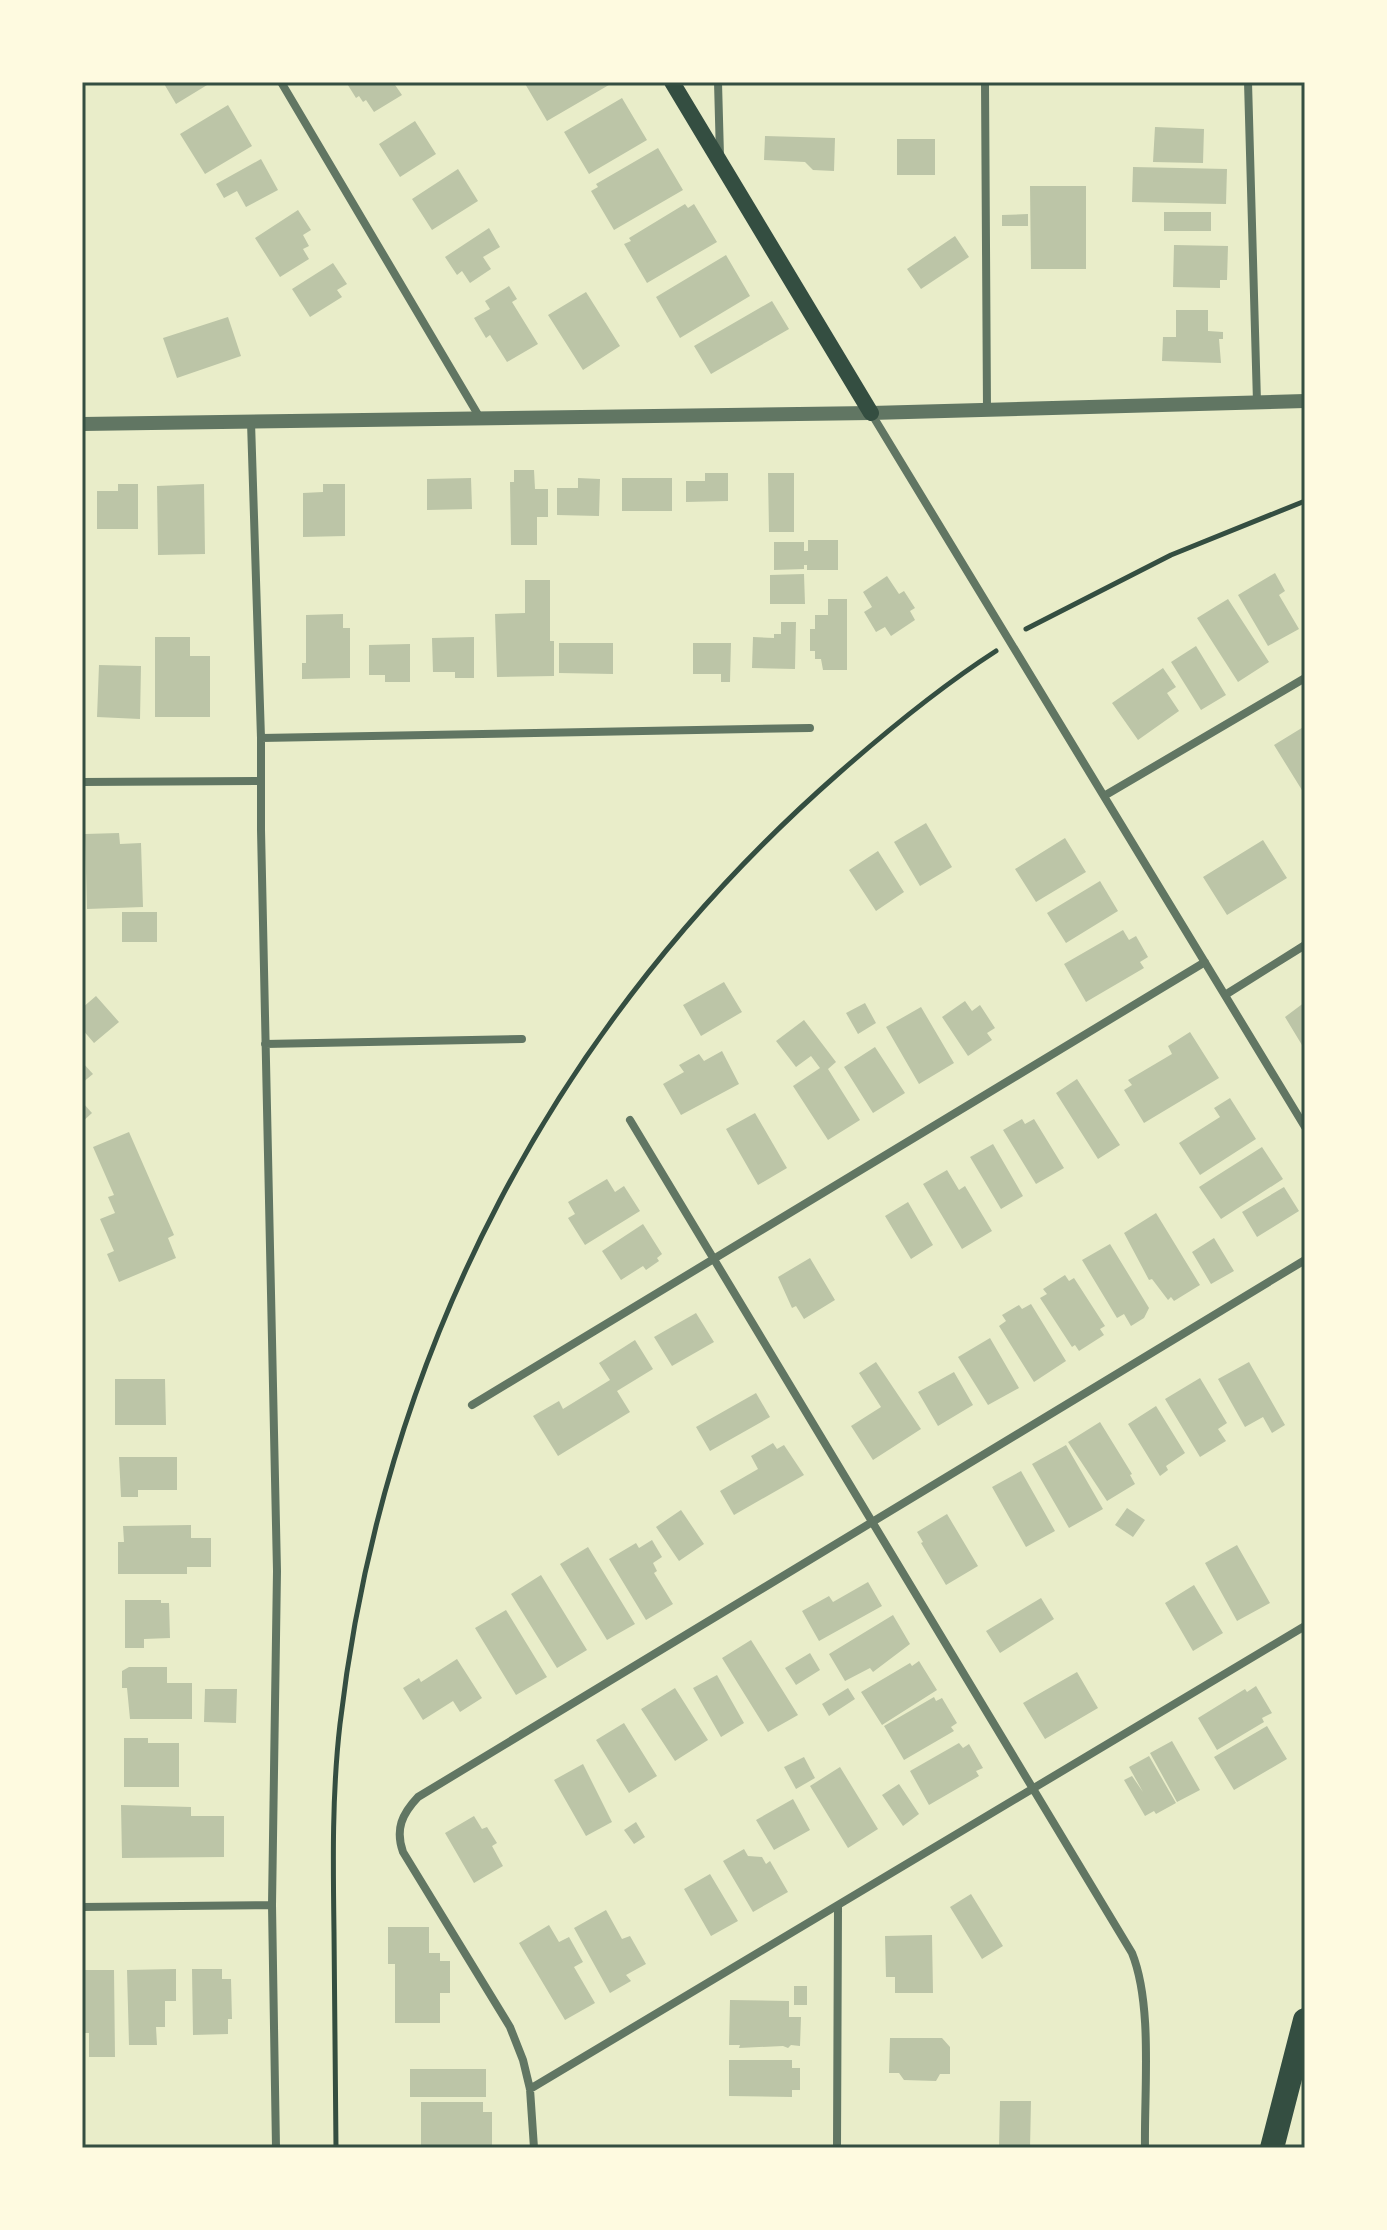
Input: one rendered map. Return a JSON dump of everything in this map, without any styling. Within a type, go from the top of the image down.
[{"type":"highway","points":[[1272,2148],[1305,2020]]},
{"type":"main road","points":[[672,82],[871,413]]},
{"type":"street","points":[[281,82],[480,419]]},
{"type":"street","points":[[718,82],[720,160]]},
{"type":"street","points":[[985,82],[987,410]]},
{"type":"street","points":[[1248,82],[1257,402]]},
{"type":"street","points":[[82,424],[871,413],[1305,401]]},
{"type":"street","points":[[871,413],[1305,1127]]},
{"type":"street","points":[[251,422],[261,738],[277,1571],[272,1905],[276,2148]]},
{"type":"street","points":[[1104,796],[1305,678]]},
{"type":"street","points":[[261,738],[810,728]]},
{"type":"street","points":[[82,782],[260,781]]},
{"type":"street","points":[[1225,995],[1305,945]]},
{"type":"street","points":[[472,1405],[1205,962]]},
{"type":"street","points":[[265,1044],[522,1039]]},
{"type":"street","points":[[630,1120],[1132,1953],[1141,1975],[1144,2000],[1145,2148]]},
{"type":"street","points":[[534,2148],[530,2089],[523,2060],[510,2027],[403,1852],[398,1839],[406,1809],[418,1797],[1305,1260]]},
{"type":"street","points":[[530,2089],[1305,1626]]},
{"type":"street","points":[[82,1907],[272,1905]]},
{"type":"street","points":[[837,2148],[838,1906]]},
{"type":"path","points":[[1026,629],[1171,555],[1305,501]]},
{"type":"path","points":[[336,2148],[332,1839],[339,1727],[352,1635],[380,1503],[415,1393],[446,1314],[490,1218],[539,1128],[599,1037],[686,925],[817,792],[870,746],[997,650]]},
{"type":"building","points":[[163,82],[212,82],[176,104]]},
{"type":"building","points":[[346,82],[393,82],[402,95],[374,112],[366,100],[363,102],[359,96],[356,98]]},
{"type":"building","points":[[524,82],[614,82],[547,121]]},
{"type":"building","points":[[622,98],[647,140],[589,174],[564,132]]},
{"type":"building","points":[[228,105],[252,146],[205,174],[180,134]]},
{"type":"building","points":[[415,121],[436,154],[400,177],[379,144]]},
{"type":"building","points":[[1155,127],[1204,129],[1203,163],[1153,162]]},
{"type":"building","points":[[765,136],[835,138],[834,171],[813,170],[805,162],[764,160]]},
{"type":"building","points":[[897,139],[935,139],[935,175],[897,175]]},
{"type":"building","points":[[658,148],[683,190],[614,230],[591,191],[598,187],[596,184]]},
{"type":"building","points":[[261,159],[278,190],[246,207],[237,191],[224,198],[216,184]]},
{"type":"building","points":[[1133,167],[1227,169],[1226,204],[1132,202]]},
{"type":"building","points":[[458,169],[478,201],[432,230],[412,199]]},
{"type":"building","points":[[1030,186],[1086,186],[1086,269],[1031,269]]},
{"type":"building","points":[[685,204],[688,208],[694,204],[717,242],[647,283],[624,244]]},
{"type":"building","points":[[298,210],[311,230],[303,235],[309,246],[303,249],[309,259],[280,277],[255,238]]},
{"type":"building","points":[[1164,212],[1211,212],[1211,231],[1164,231]]},
{"type":"building","points":[[1028,214],[1028,226],[1002,226],[1002,215]]},
{"type":"building","points":[[489,228],[500,247],[483,257],[491,269],[470,283],[462,271],[457,275],[445,257]]},
{"type":"building","points":[[955,236],[969,257],[921,289],[907,269]]},
{"type":"building","points":[[1174,245],[1228,246],[1227,280],[1220,280],[1220,288],[1173,287]]},
{"type":"building","points":[[726,255],[750,296],[680,338],[656,297]]},
{"type":"building","points":[[333,263],[347,284],[337,290],[342,297],[310,317],[292,289]]},
{"type":"building","points":[[509,286],[517,299],[512,302],[538,344],[507,362],[490,335],[486,338],[474,318],[490,309],[485,301]]},
{"type":"building","points":[[586,292],[620,346],[583,370],[548,315]]},
{"type":"building","points":[[772,301],[789,329],[711,374],[694,346]]},
{"type":"building","points":[[1176,310],[1208,310],[1208,331],[1223,332],[1223,339],[1219,339],[1221,363],[1162,361],[1163,337],[1176,337]]},
{"type":"building","points":[[228,317],[241,356],[177,378],[163,338]]},
{"type":"building","points":[[514,470],[534,470],[535,489],[548,489],[548,517],[537,517],[537,545],[511,545],[510,482],[514,482]]},
{"type":"building","points":[[705,473],[728,473],[728,501],[686,502],[686,481],[705,481]]},
{"type":"building","points":[[768,473],[794,473],[794,532],[769,532]]},
{"type":"building","points":[[471,478],[472,509],[427,510],[427,479]]},
{"type":"building","points":[[578,478],[600,479],[599,516],[557,515],[557,488],[578,488]]},
{"type":"building","points":[[622,478],[672,478],[672,511],[622,511]]},
{"type":"building","points":[[118,484],[138,484],[138,529],[97,529],[97,491],[118,491]]},
{"type":"building","points":[[204,484],[205,554],[158,555],[157,486]]},
{"type":"building","points":[[323,484],[345,484],[345,536],[303,537],[303,493],[323,492]]},
{"type":"building","points":[[808,540],[838,540],[838,570],[807,570],[807,565],[804,565],[804,569],[774,570],[774,542],[804,542],[804,551],[808,551]]},
{"type":"building","points":[[1275,573],[1285,591],[1279,595],[1299,629],[1268,646],[1238,595]]},
{"type":"building","points":[[804,574],[805,604],[770,604],[770,575]]},
{"type":"building","points":[[887,576],[899,594],[904,591],[915,608],[910,611],[915,620],[891,636],[885,627],[876,632],[864,612],[872,607],[863,592]]},
{"type":"building","points":[[525,580],[550,580],[550,641],[554,641],[554,676],[497,677],[495,614],[525,613]]},
{"type":"building","points":[[828,599],[847,599],[847,670],[823,670],[821,659],[815,659],[815,651],[810,651],[810,629],[815,629],[815,615],[828,615]]},
{"type":"building","points":[[1228,599],[1269,662],[1238,682],[1197,618]]},
{"type":"building","points":[[343,614],[343,628],[350,628],[350,678],[302,679],[302,663],[306,663],[306,615]]},
{"type":"building","points":[[781,622],[796,622],[795,669],[752,668],[753,637],[774,638],[774,634],[781,634]]},
{"type":"building","points":[[155,637],[190,637],[190,656],[210,656],[210,717],[155,717]]},
{"type":"building","points":[[474,637],[474,678],[455,678],[455,672],[433,672],[432,638]]},
{"type":"building","points":[[559,643],[613,643],[613,674],[559,673]]},
{"type":"building","points":[[693,643],[731,643],[730,682],[721,682],[721,674],[693,674]]},
{"type":"building","points":[[410,644],[410,682],[385,682],[385,675],[369,675],[369,645]]},
{"type":"building","points":[[1196,646],[1226,695],[1201,710],[1171,662]]},
{"type":"building","points":[[99,665],[141,666],[140,719],[97,717]]},
{"type":"building","points":[[1163,668],[1176,687],[1167,693],[1179,711],[1138,740],[1112,703]]},
{"type":"building","points":[[1305,726],[1305,795],[1274,745]]},
{"type":"building","points":[[926,823],[952,867],[920,886],[894,842]]},
{"type":"building","points":[[119,833],[120,844],[141,843],[143,907],[87,909],[85,834]]},
{"type":"building","points":[[1065,838],[1086,872],[1036,902],[1015,869]]},
{"type":"building","points":[[1263,840],[1287,878],[1227,915],[1203,877]]},
{"type":"building","points":[[878,851],[904,892],[876,911],[849,870]]},
{"type":"building","points":[[1100,881],[1118,911],[1066,943],[1047,913]]},
{"type":"building","points":[[122,912],[157,912],[157,942],[122,942]]},
{"type":"building","points":[[1123,930],[1129,940],[1136,936],[1148,957],[1140,962],[1144,968],[1086,1002],[1064,964]]},
{"type":"building","points":[[724,982],[742,1012],[701,1036],[683,1005]]},
{"type":"building","points":[[96,996],[119,1022],[94,1043],[82,1029],[82,1008]]},
{"type":"building","points":[[965,1001],[972,1011],[980,1005],[995,1028],[987,1033],[992,1040],[968,1056],[942,1017]]},
{"type":"building","points":[[1305,1002],[1305,1050],[1285,1017]]},
{"type":"building","points":[[865,1003],[876,1023],[858,1034],[846,1013]]},
{"type":"building","points":[[921,1007],[954,1063],[919,1084],[886,1027]]},
{"type":"building","points":[[804,1020],[836,1062],[828,1069],[860,1120],[828,1140],[793,1086],[820,1068],[811,1056],[796,1067],[776,1041]]},
{"type":"building","points":[[1190,1032],[1219,1078],[1144,1123],[1124,1090],[1132,1085],[1128,1080],[1172,1054],[1168,1046]]},
{"type":"building","points":[[875,1047],[905,1093],[873,1113],[844,1067]]},
{"type":"building","points":[[722,1051],[739,1084],[681,1115],[663,1084],[684,1072],[679,1065],[699,1054],[704,1061]]},
{"type":"building","points":[[82,1062],[93,1074],[82,1083]]},
{"type":"building","points":[[1077,1079],[1120,1145],[1098,1159],[1056,1093]]},
{"type":"building","points":[[1230,1098],[1256,1139],[1200,1175],[1179,1143],[1220,1117],[1214,1108]]},
{"type":"building","points":[[82,1102],[92,1113],[82,1122]]},
{"type":"building","points":[[755,1113],[787,1168],[758,1185],[726,1129]]},
{"type":"building","points":[[1022,1119],[1025,1124],[1034,1119],[1064,1168],[1036,1184],[1003,1130]]},
{"type":"building","points":[[129,1132],[174,1235],[168,1238],[176,1258],[119,1282],[107,1254],[114,1251],[100,1219],[115,1213],[108,1197],[114,1195],[93,1147]]},
{"type":"building","points":[[993,1144],[1023,1196],[1001,1209],[970,1157]]},
{"type":"building","points":[[1262,1147],[1283,1179],[1221,1219],[1199,1187]]},
{"type":"building","points":[[947,1170],[959,1190],[965,1186],[992,1231],[962,1249],[923,1184]]},
{"type":"building","points":[[607,1179],[615,1192],[624,1186],[640,1211],[585,1245],[568,1218],[575,1214],[568,1202]]},
{"type":"building","points":[[1284,1187],[1299,1211],[1257,1237],[1242,1212]]},
{"type":"building","points":[[908,1202],[933,1245],[911,1259],[885,1216]]},
{"type":"building","points":[[1156,1213],[1200,1285],[1174,1301],[1171,1297],[1168,1300],[1152,1279],[1149,1280],[1124,1233]]},
{"type":"building","points":[[643,1224],[662,1254],[657,1258],[659,1261],[646,1270],[643,1266],[621,1280],[602,1251]]},
{"type":"building","points":[[1214,1238],[1234,1271],[1211,1284],[1192,1252]]},
{"type":"building","points":[[1110,1244],[1149,1308],[1144,1318],[1131,1326],[1124,1314],[1117,1318],[1082,1260]]},
{"type":"building","points":[[810,1258],[835,1300],[804,1319],[796,1306],[792,1308],[778,1277]]},
{"type":"building","points":[[1065,1275],[1069,1281],[1074,1278],[1105,1326],[1100,1329],[1104,1335],[1079,1351],[1075,1345],[1072,1347],[1040,1298],[1047,1294],[1043,1289]]},
{"type":"building","points":[[1031,1304],[1066,1361],[1034,1382],[999,1326],[1006,1321],[1002,1315],[1019,1305],[1022,1309]]},
{"type":"building","points":[[696,1313],[714,1342],[672,1366],[654,1337]]},
{"type":"building","points":[[990,1338],[1019,1388],[988,1405],[958,1357]]},
{"type":"building","points":[[635,1340],[653,1369],[617,1391],[630,1412],[558,1456],[533,1416],[559,1401],[563,1409],[610,1380],[599,1363]]},
{"type":"building","points":[[876,1362],[921,1429],[873,1460],[851,1426],[881,1407],[859,1373]]},
{"type":"building","points":[[1249,1362],[1285,1425],[1272,1433],[1263,1417],[1245,1427],[1218,1379]]},
{"type":"building","points":[[954,1372],[973,1405],[938,1426],[918,1392]]},
{"type":"building","points":[[1200,1378],[1227,1423],[1218,1429],[1226,1441],[1200,1457],[1165,1399]]},
{"type":"building","points":[[115,1379],[165,1379],[166,1425],[115,1425]]},
{"type":"building","points":[[756,1393],[770,1417],[710,1451],[696,1427]]},
{"type":"building","points":[[1156,1406],[1185,1453],[1166,1466],[1168,1470],[1160,1476],[1128,1424]]},
{"type":"building","points":[[1100,1422],[1135,1484],[1107,1501],[1068,1442]]},
{"type":"building","points":[[773,1443],[777,1449],[784,1445],[804,1475],[734,1515],[720,1491],[758,1469],[751,1456]]},
{"type":"building","points":[[1066,1445],[1103,1509],[1069,1528],[1032,1464]]},
{"type":"building","points":[[119,1457],[177,1457],[177,1490],[138,1490],[138,1497],[121,1497]]},
{"type":"building","points":[[1021,1471],[1055,1531],[1026,1547],[992,1487]]},
{"type":"building","points":[[1127,1508],[1145,1520],[1133,1537],[1115,1525]]},
{"type":"building","points":[[681,1510],[704,1544],[679,1561],[656,1527]]},
{"type":"building","points":[[947,1514],[978,1566],[946,1585],[917,1532]]},
{"type":"building","points":[[191,1525],[191,1538],[211,1538],[211,1567],[187,1567],[187,1574],[118,1574],[118,1542],[124,1542],[123,1526]]},
{"type":"building","points":[[652,1540],[662,1557],[653,1563],[657,1571],[654,1573],[673,1604],[646,1620],[609,1559],[636,1543],[639,1548]]},
{"type":"building","points":[[1237,1545],[1270,1603],[1237,1621],[1205,1563]]},
{"type":"building","points":[[588,1547],[635,1624],[607,1640],[560,1564]]},
{"type":"building","points":[[541,1575],[587,1650],[557,1668],[511,1594]]},
{"type":"building","points":[[868,1582],[882,1606],[819,1641],[802,1611],[829,1596],[833,1602]]},
{"type":"building","points":[[1194,1585],[1223,1633],[1193,1651],[1165,1603]]},
{"type":"building","points":[[1041,1598],[1054,1619],[1000,1653],[986,1631]]},
{"type":"building","points":[[125,1600],[161,1600],[161,1603],[169,1603],[170,1638],[144,1639],[144,1648],[125,1648]]},
{"type":"building","points":[[506,1610],[547,1677],[516,1695],[475,1628]]},
{"type":"building","points":[[893,1615],[910,1644],[873,1672],[870,1668],[845,1681],[829,1654]]},
{"type":"building","points":[[751,1640],[798,1715],[768,1732],[722,1658]]},
{"type":"building","points":[[810,1653],[820,1670],[796,1685],[785,1668]]},
{"type":"building","points":[[457,1659],[482,1698],[460,1712],[453,1701],[423,1720],[403,1688],[419,1678],[421,1682]]},
{"type":"building","points":[[919,1661],[937,1690],[882,1725],[861,1692],[910,1663],[912,1666]]},
{"type":"building","points":[[129,1667],[167,1667],[167,1683],[192,1683],[192,1719],[130,1719],[127,1688],[122,1688],[122,1671]]},
{"type":"building","points":[[1077,1672],[1098,1708],[1045,1739],[1023,1703]]},
{"type":"building","points":[[717,1675],[744,1723],[721,1737],[693,1688]]},
{"type":"building","points":[[1256,1686],[1272,1713],[1262,1718],[1264,1722],[1217,1750],[1198,1718],[1245,1689],[1247,1692]]},
{"type":"building","points":[[675,1688],[708,1740],[675,1761],[641,1709]]},
{"type":"building","points":[[848,1688],[855,1699],[829,1716],[822,1704]]},
{"type":"building","points":[[205,1689],[237,1689],[236,1723],[204,1722]]},
{"type":"building","points":[[934,1697],[936,1701],[942,1698],[957,1723],[951,1727],[954,1731],[904,1760],[884,1726]]},
{"type":"building","points":[[624,1723],[657,1776],[629,1793],[596,1740]]},
{"type":"building","points":[[1267,1726],[1287,1759],[1234,1790],[1214,1757]]},
{"type":"building","points":[[124,1738],[148,1738],[148,1743],[179,1743],[179,1787],[124,1787]]},
{"type":"building","points":[[1172,1741],[1200,1790],[1177,1802],[1150,1753]]},
{"type":"building","points":[[959,1743],[963,1748],[969,1744],[983,1768],[976,1771],[979,1776],[929,1805],[910,1771]]},
{"type":"building","points":[[1149,1756],[1176,1803],[1156,1814],[1154,1811],[1145,1816],[1124,1780],[1132,1776],[1143,1792],[1129,1767]]},
{"type":"building","points":[[804,1757],[815,1778],[796,1789],[784,1767]]},
{"type":"building","points":[[583,1764],[612,1822],[586,1836],[554,1780]]},
{"type":"building","points":[[840,1767],[878,1829],[848,1848],[810,1786]]},
{"type":"building","points":[[899,1784],[919,1814],[903,1826],[882,1795]]},
{"type":"building","points":[[793,1799],[810,1830],[774,1850],[756,1820]]},
{"type":"building","points":[[121,1805],[191,1807],[191,1816],[224,1816],[224,1857],[122,1858]]},
{"type":"building","points":[[474,1816],[482,1829],[487,1827],[497,1843],[492,1846],[503,1866],[474,1883],[445,1833]]},
{"type":"building","points":[[636,1822],[645,1837],[634,1844],[624,1830]]},
{"type":"building","points":[[744,1849],[748,1856],[762,1857],[766,1864],[770,1861],[788,1892],[753,1912],[723,1861]]},
{"type":"building","points":[[710,1874],[738,1921],[711,1936],[684,1889]]},
{"type":"building","points":[[971,1894],[1003,1946],[982,1959],[950,1907]]},
{"type":"building","points":[[606,1910],[622,1939],[630,1936],[646,1964],[626,1975],[631,1981],[610,1993],[574,1928]]},
{"type":"building","points":[[549,1925],[559,1942],[569,1937],[583,1962],[574,1967],[595,2003],[565,2020],[519,1943]]},
{"type":"building","points":[[388,1927],[429,1927],[429,1953],[440,1953],[440,1961],[450,1961],[450,1993],[440,1993],[440,2023],[395,2023],[395,1964],[388,1964]]},
{"type":"building","points":[[932,1935],[933,1993],[895,1993],[895,1977],[886,1977],[885,1936]]},
{"type":"building","points":[[176,1969],[176,2001],[165,2001],[165,2027],[156,2027],[157,2045],[129,2045],[127,1970]]},
{"type":"building","points":[[192,1969],[222,1969],[222,1979],[231,1979],[232,2019],[228,2019],[228,2034],[193,2035]]},
{"type":"building","points":[[82,1970],[114,1970],[115,2057],[89,2057],[89,2033],[82,2033]]},
{"type":"building","points":[[794,1986],[807,1986],[807,2005],[794,2005]]},
{"type":"building","points":[[730,2000],[789,2001],[789,2017],[801,2017],[800,2046],[739,2048],[740,2045],[729,2045]]},
{"type":"building","points":[[890,2038],[942,2038],[950,2047],[950,2074],[940,2074],[936,2081],[904,2080],[899,2073],[889,2073]]},
{"type":"building","points":[[729,2060],[792,2060],[792,2068],[800,2068],[800,2090],[792,2090],[792,2097],[729,2096]]},
{"type":"building","points":[[410,2069],[486,2069],[486,2097],[410,2097]]},
{"type":"building","points":[[1000,2101],[1031,2101],[1030,2148],[999,2148]]},
{"type":"building","points":[[421,2102],[483,2102],[483,2112],[492,2112],[492,2145],[421,2145]]}]
